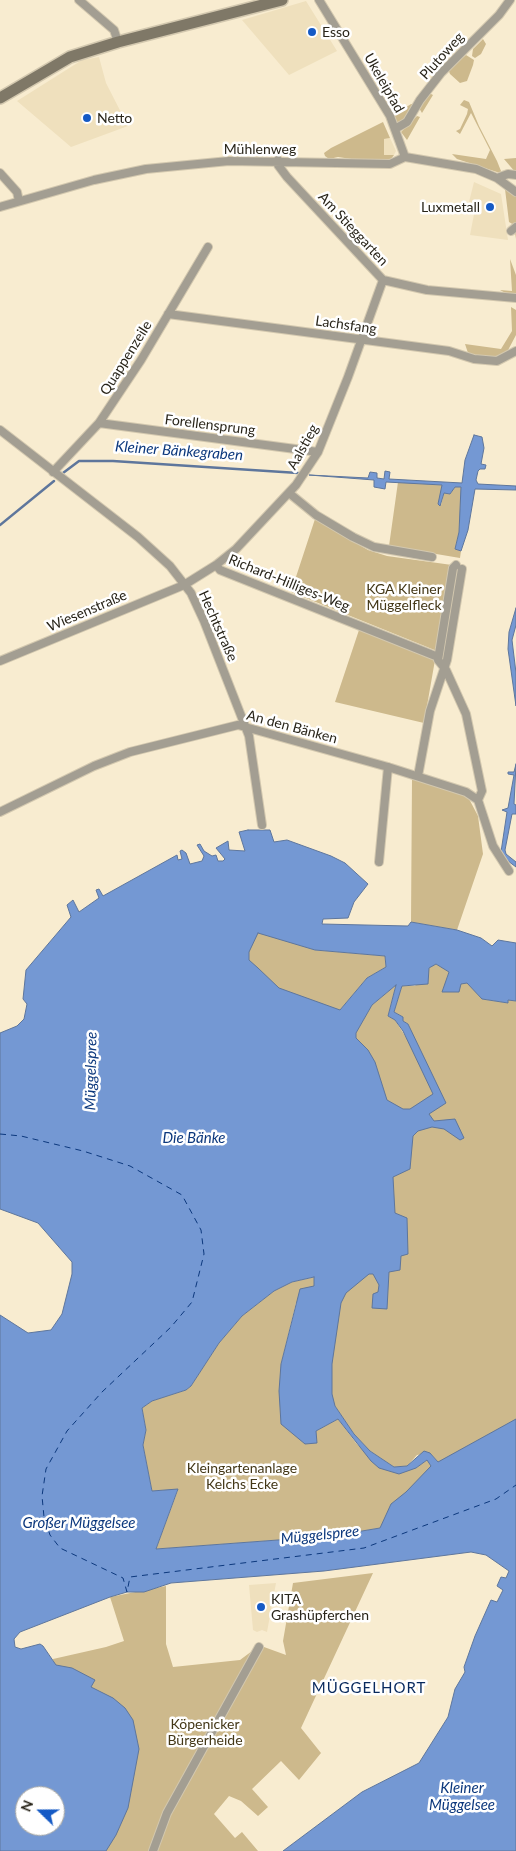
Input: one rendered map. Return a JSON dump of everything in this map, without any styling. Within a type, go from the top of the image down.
[{"type":"main road","points":[[0,98],[70,57],[118,42],[282,0]]},
{"type":"street","points":[[79,0],[114,30],[118,42]]},
{"type":"street","name":"Ukeleipfad","points":[[319,0],[390,116],[405,157]]},
{"type":"street","name":"Plutoweg","points":[[395,130],[408,122],[420,100],[441,73],[500,14],[510,0]]},
{"type":"street","name":"Mühlenweg","points":[[0,206],[146,169],[229,161],[278,160],[390,164],[405,157],[476,169],[497,178],[516,192]]},
{"type":"street","name":"Am Stieggarten","points":[[278,160],[278,165],[287,177],[383,280],[427,290],[513,298]]},
{"type":"street","points":[[0,173],[17,192],[20,201]]},
{"type":"street","points":[[497,178],[508,174],[516,175]]},
{"type":"street","name":"Quappenzeile","points":[[53,472],[80,446],[99,423],[141,360],[208,247]]},
{"type":"street","name":"Aalstieg","points":[[184,584],[216,565],[236,549],[289,493],[318,452],[383,280]]},
{"type":"street","points":[[513,298],[516,304]]},
{"type":"street","name":"Lachsfang","points":[[168,314],[449,351],[474,359],[497,361],[514,352]]},
{"type":"street","points":[[514,352],[516,343]]},
{"type":"street","name":"Forellensprung","points":[[99,423],[318,452]]},
{"type":"street","name":"Hechtstraße","points":[[0,430],[138,537],[170,566],[184,584],[204,621],[246,727],[262,825]]},
{"type":"street","points":[[289,493],[328,523],[360,540],[391,551],[432,557]]},
{"type":"street","name":"Richard-Hilliges-Weg","points":[[216,565],[220,570],[438,657]]},
{"type":"street","points":[[418,776],[430,711],[445,669],[459,567],[453,568],[438,657],[439,663],[445,669],[466,714],[482,790],[478,800],[493,846],[509,871]]},
{"type":"street","name":"Wiesenstraße","points":[[0,661],[184,584]]},
{"type":"street","points":[[438,689],[455,688]]},
{"type":"street","name":"An den Bänken","points":[[0,812],[94,766],[130,752],[238,725],[461,789],[478,800]]},
{"type":"street","points":[[379,862],[388,767]]},
{"type":"street","points":[[153,1851],[167,1813],[259,1647]]},
{"type":"shaded area","points":[[306,1],[337,51],[289,75],[242,20]]},
{"type":"shaded area","points":[[99,57],[106,83],[128,126],[71,147],[17,101],[82,60]]},
{"type":"shaded area","points":[[390,138],[396,151],[394,155],[384,155],[384,139]]},
{"type":"shaded area","points":[[474,182],[501,194],[508,240],[470,235],[476,204],[469,202]]},
{"type":"shaded area","name":"KITA Grashüpferchen","points":[[276,1583],[267,1632],[262,1630],[257,1632],[253,1630],[249,1585]]},
{"type":"green space","points":[[483,39],[486,44],[481,54],[475,58],[472,56],[473,49]]},
{"type":"green space","points":[[466,55],[474,60],[473,65],[467,81],[460,83],[450,74],[448,69]]},
{"type":"green space","points":[[429,93],[433,95],[422,113],[419,108]]},
{"type":"green space","points":[[464,100],[469,102],[497,161],[500,173],[457,159],[452,154],[486,159],[490,150],[471,113],[460,134],[456,131],[460,129],[467,114],[468,109],[460,105]]},
{"type":"green space","points":[[411,104],[415,104],[406,120],[400,125],[396,123],[394,115]]},
{"type":"green space","points":[[417,116],[420,117],[407,140],[401,132]]},
{"type":"green space","points":[[383,122],[390,138],[384,139],[384,155],[394,155],[391,159],[358,160],[338,157],[329,159],[325,156],[324,153],[331,148]]},
{"type":"green space","points":[[516,158],[516,173],[504,159]]},
{"type":"green space","points":[[505,189],[516,196],[516,239],[514,225],[509,222]]},
{"type":"green space","points":[[510,259],[516,275],[516,296],[509,295],[500,290],[512,291]]},
{"type":"green space","points":[[511,307],[516,310],[516,335],[506,354],[499,357],[480,358],[468,353],[465,344],[501,349],[512,331]]},
{"type":"green space","name":"KGA Kleiner Müggelfleck","points":[[398,482],[442,485],[441,505],[444,493],[450,494],[455,487],[462,487],[459,532],[455,549],[461,551],[460,558],[389,546]]},
{"type":"green space","name":"KGA Kleiner Müggelfleck","points":[[315,519],[368,550],[387,556],[452,565],[437,651],[291,592]]},
{"type":"green space","name":"KGA Kleiner Müggelfleck","points":[[359,630],[435,660],[424,723],[335,702]]},
{"type":"green space","points":[[412,779],[467,795],[478,816],[483,854],[457,930],[411,922]]},
{"type":"green space","name":"Kleingartenanlage Kelchs Ecke","points":[[242,925],[315,950],[385,956],[386,967],[367,978],[340,1010],[356,1032],[372,1005],[396,985],[388,1016],[395,1020],[409,1042],[413,1037],[408,1024],[403,1021],[403,1017],[394,1012],[402,986],[415,986],[432,965],[436,964],[449,971],[446,982],[468,983],[482,999],[508,1003],[508,1000],[516,1001],[516,1434],[380,1528],[332,1536],[156,1549],[178,1490],[152,1491],[143,1445],[146,1430],[142,1408],[152,1401],[186,1390],[191,1386],[219,1343],[242,1316],[274,1291],[292,1282],[315,1277],[314,1286],[296,1303],[281,1364],[316,1443],[316,1431],[338,1419],[356,1443],[379,1467],[416,1468],[427,1460],[438,1462],[430,1453],[417,1455],[407,1466],[394,1467],[370,1451],[354,1434],[335,1406],[325,1405],[334,1321],[244,1058]]},
{"type":"green space","name":"Köpenicker Bürgerheide","points":[[373,1573],[301,1728],[321,1753],[299,1780],[281,1761],[252,1789],[268,1807],[258,1816],[241,1801],[229,1796],[214,1814],[235,1838],[242,1832],[258,1851],[77,1851],[53,1659],[124,1641],[110,1597],[166,1586],[166,1644],[173,1667],[240,1660],[252,1651],[264,1647],[286,1655],[283,1641],[293,1583]]},
{"type":"water","points":[[474,435],[482,437],[484,448],[481,464],[486,465],[485,469],[478,471],[476,480],[478,484],[516,486],[516,490],[475,489],[468,530],[461,551],[455,549],[459,532],[461,487],[455,487],[450,494],[444,493],[440,506],[438,504],[442,485],[386,482],[385,489],[374,487],[374,480],[309,475],[368,478],[370,472],[377,473],[377,478],[384,479],[385,471],[390,472],[389,479],[462,483],[465,460]]},
{"type":"water","points":[[516,608],[516,625],[512,640],[516,673],[516,706],[508,649],[509,632]]},
{"type":"water","points":[[516,764],[514,804],[516,805],[516,814],[512,814],[505,850],[506,854],[516,862],[516,867],[504,858],[501,852],[507,812],[502,810],[508,808],[514,775],[508,774],[508,772],[514,772]]},
{"type":"water","points":[[270,830],[274,842],[287,840],[331,856],[345,863],[368,884],[354,902],[348,918],[323,919],[322,924],[408,926],[411,922],[457,930],[481,938],[492,946],[498,940],[516,943],[516,1001],[508,1000],[508,1003],[482,999],[467,983],[461,984],[459,992],[442,992],[449,972],[436,964],[429,968],[428,984],[402,986],[394,1012],[403,1017],[403,1021],[408,1024],[446,1103],[429,1114],[434,1121],[455,1119],[464,1138],[460,1140],[444,1129],[432,1127],[418,1131],[413,1136],[410,1169],[393,1177],[395,1213],[407,1218],[408,1254],[401,1256],[400,1270],[389,1272],[387,1309],[372,1308],[373,1294],[378,1292],[379,1285],[373,1274],[369,1274],[346,1293],[341,1303],[332,1364],[332,1394],[335,1406],[354,1434],[370,1451],[394,1467],[407,1466],[424,1451],[430,1453],[438,1462],[516,1419],[516,1851],[283,1851],[362,1792],[419,1763],[448,1717],[455,1689],[465,1672],[464,1667],[475,1636],[491,1600],[497,1602],[503,1590],[497,1586],[501,1577],[506,1578],[509,1571],[486,1555],[471,1552],[324,1571],[171,1583],[144,1592],[127,1592],[110,1597],[20,1632],[14,1639],[15,1647],[21,1649],[40,1644],[56,1665],[72,1668],[95,1680],[91,1687],[113,1698],[125,1708],[133,1720],[139,1749],[128,1808],[116,1835],[106,1851],[0,1851],[0,1315],[28,1333],[51,1330],[62,1314],[72,1274],[72,1262],[38,1223],[0,1209],[0,1033],[17,1026],[24,1019],[27,1004],[23,999],[26,970],[71,917],[67,905],[73,900],[79,912],[99,898],[96,890],[99,889],[103,896],[177,855],[178,860],[182,859],[180,851],[182,850],[186,853],[190,864],[202,861],[204,856],[197,845],[200,844],[204,851],[212,856],[216,855],[218,861],[225,859],[216,848],[228,841],[229,850],[245,851],[239,832]],"holes":[[[258,933],[315,950],[385,956],[386,967],[367,978],[340,1010],[279,988],[249,960],[249,952]],[[396,985],[388,1016],[395,1020],[403,1031],[433,1094],[410,1109],[403,1109],[387,1100],[375,1062],[368,1050],[356,1038],[356,1033],[372,1005]],[[314,1277],[314,1286],[300,1289],[281,1364],[279,1391],[281,1424],[305,1444],[317,1443],[316,1431],[338,1419],[371,1461],[379,1468],[399,1474],[416,1468],[427,1460],[431,1466],[406,1492],[391,1504],[380,1528],[332,1536],[156,1549],[178,1489],[152,1491],[143,1445],[146,1430],[142,1408],[152,1401],[186,1390],[191,1386],[219,1343],[242,1316],[274,1291],[292,1282]]]},
{"type":"waterway","name":"Kleiner Bänkegraben","points":[[63,473],[79,461],[113,461],[298,473]]},
{"type":"waterway","name":"Kleiner Bänkegraben","points":[[0,525],[54,481]]},
{"type":"ferry route","points":[[0,1134],[21,1136],[83,1151],[130,1166],[182,1195],[201,1230],[204,1254],[192,1302],[171,1327],[102,1392],[67,1431],[46,1469],[42,1496],[44,1517],[50,1535],[60,1548],[123,1578],[127,1592],[130,1577],[364,1548],[496,1499],[516,1485]]},
{"type":"place","name":"Esso","points":[[312,32]]},
{"type":"place","name":"Netto","points":[[87,118]]},
{"type":"place","name":"Luxmetall","points":[[490,207]]},
{"type":"place","name":"KITA Grashüpferchen","points":[[261,1607]]},
{"type":"district","name":"MÜGGELHORT","points":[[369,1688]]},
{"type":"water label","name":"Müggelspree","points":[[91,1071]]},
{"type":"water label","name":"Die Bänke","points":[[194,1138]]},
{"type":"water label","name":"Großer Müggelsee","points":[[79,1523]]},
{"type":"water label","name":"Müggelspree","points":[[320,1535]]},
{"type":"water label","name":"Kleiner Müggelsee","points":[[462,1796]]}]
